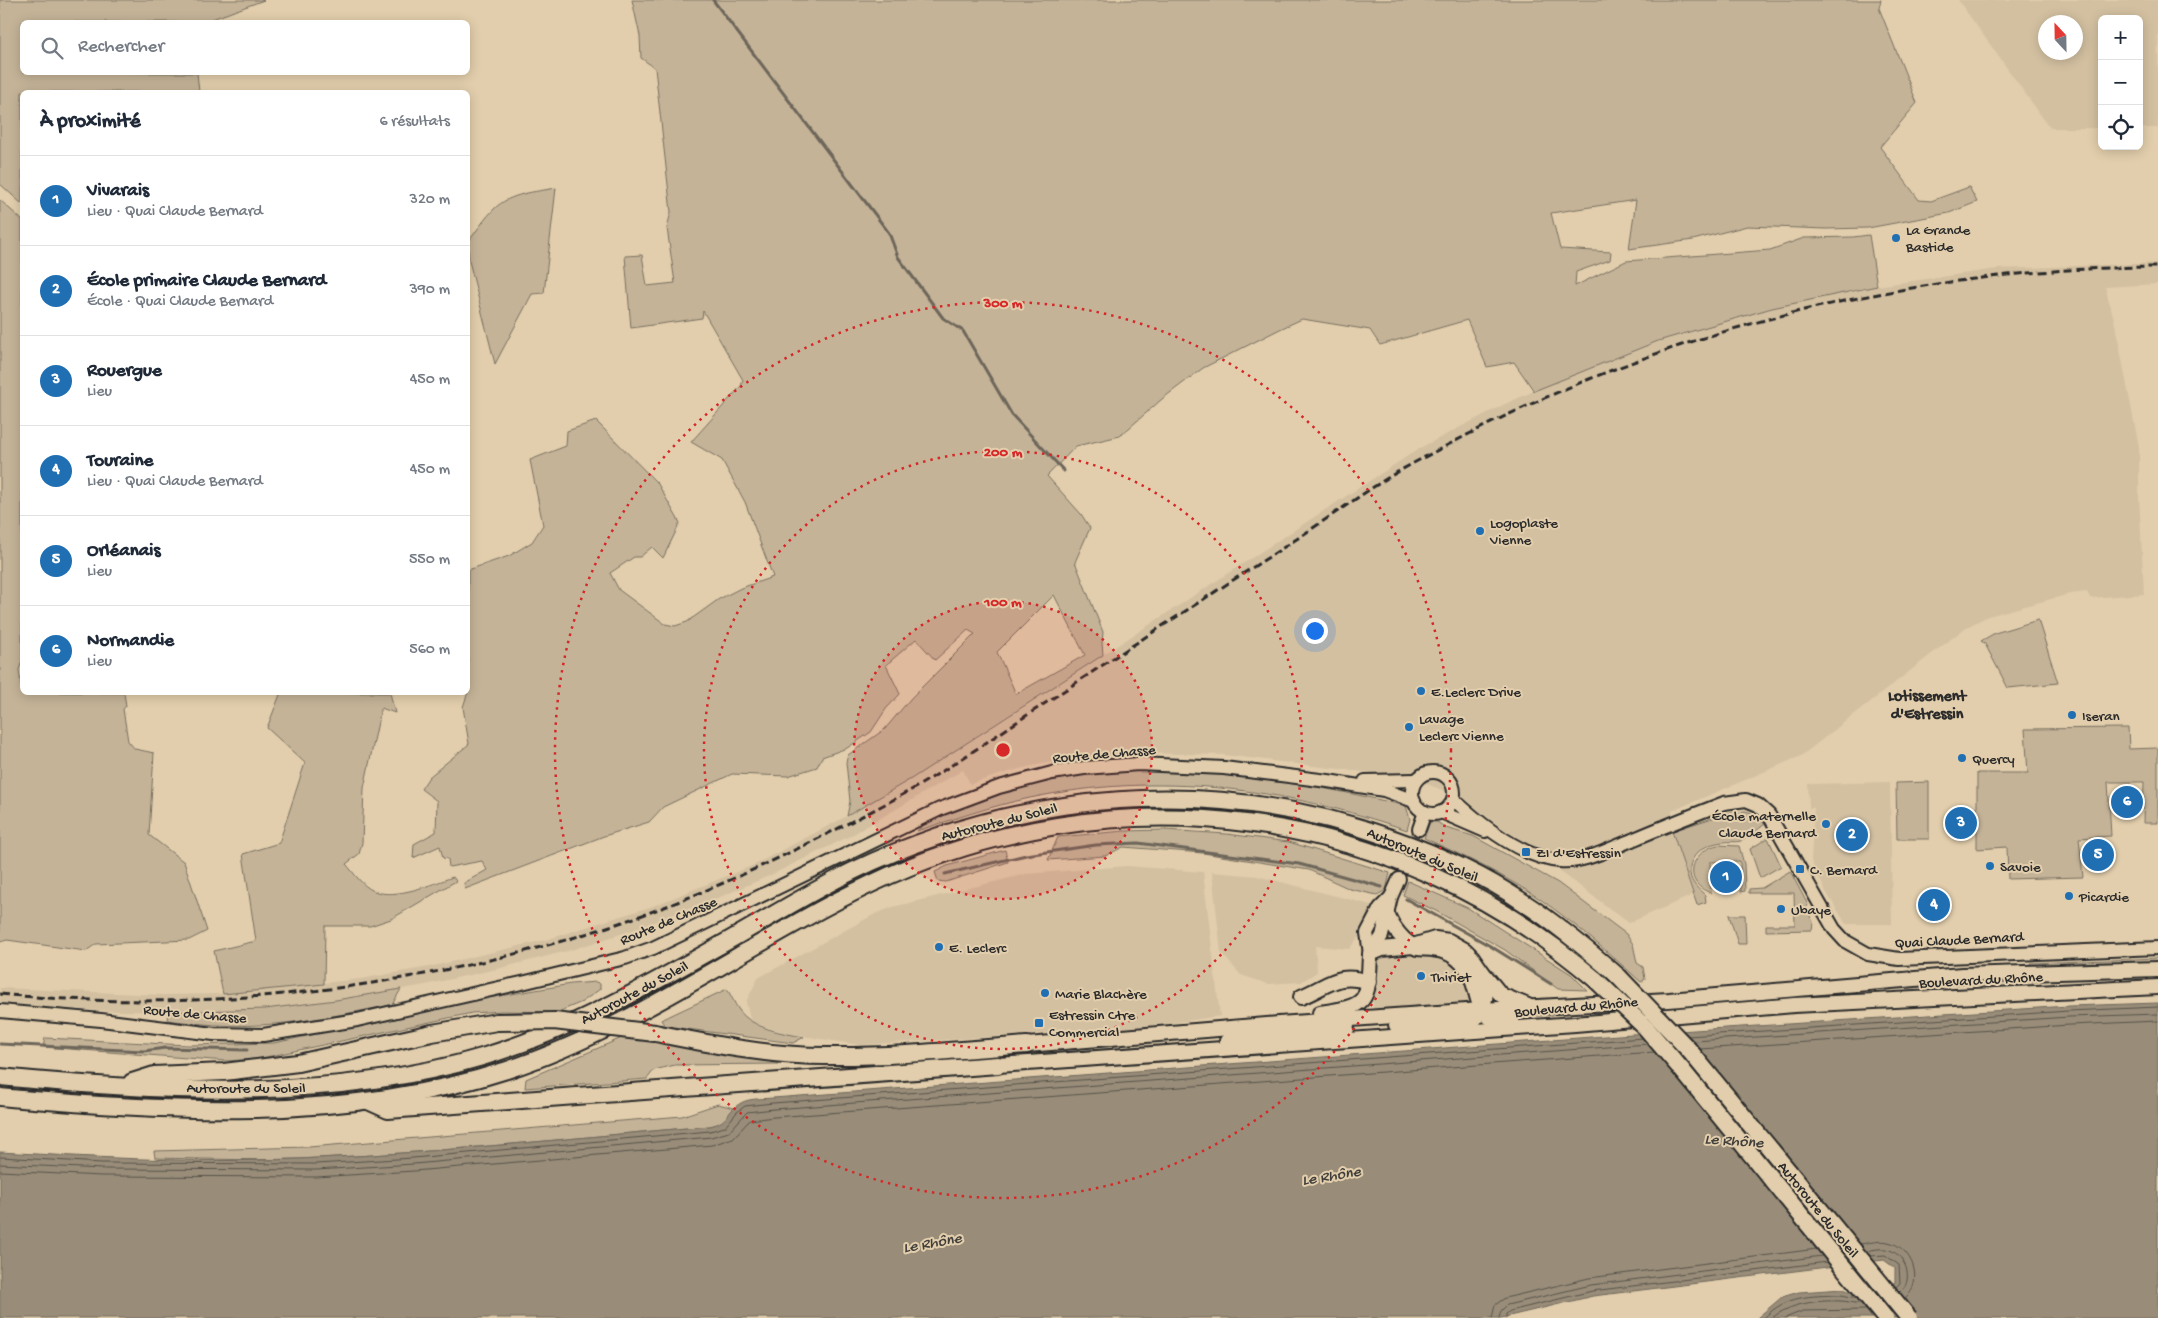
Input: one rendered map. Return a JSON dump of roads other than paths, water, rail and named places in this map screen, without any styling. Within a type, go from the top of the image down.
[{"type":"highway","name":"Autoroute du Soleil","points":[[0,1077],[121,1086],[211,1089],[308,1087],[388,1079],[442,1068],[484,1057],[532,1040],[598,1011],[718,947],[849,873],[904,849],[976,824],[1014,814],[1104,800],[1174,798],[1240,802],[1320,816],[1369,830],[1437,856],[1488,881],[1524,902],[1570,936],[1619,977],[1664,1022],[1707,1071],[1908,1318]]},
{"type":"highway","name":"Autoroute du Soleil","points":[[0,1097],[114,1106],[219,1109],[311,1106],[368,1101],[428,1090],[482,1077],[545,1056],[587,1038],[651,1006],[809,916],[872,884],[948,852],[1042,828],[1100,820],[1149,817],[1238,821],[1277,826],[1325,837],[1381,854],[1430,873],[1480,899],[1518,922],[1596,980],[1646,1028],[1886,1318]]},
{"type":"highway","points":[[1387,914],[1397,932],[1413,946],[1443,951],[1463,964],[1473,982],[1477,1002],[1481,1010],[1490,1019],[1499,1022],[1571,1015],[1657,1015]]},
{"type":"highway","points":[[1278,1024],[1295,1016],[1352,1008],[1361,1003],[1367,994],[1370,954],[1382,949],[1413,946],[1435,939],[1449,941],[1465,950],[1501,995],[1532,1007]]},
{"type":"highway","name":"Boulevard du Rhône","points":[[1027,1046],[1278,1024],[1676,999],[1962,975],[2158,969]]},
{"type":"highway","points":[[1160,1054],[1272,1035],[1461,1022],[1475,1019],[1486,997],[1482,973]]},
{"type":"highway","points":[[1301,997],[1331,982],[1348,977],[1369,982]]},
{"type":"highway","name":"Boulevard du Rhône","points":[[998,1065],[1908,998],[2158,987]]},
{"type":"highway","points":[[121,1086],[154,1075],[224,1072],[298,1063],[432,1033],[497,1022],[554,1021],[655,1033],[721,1046],[824,1056],[902,1054],[1027,1046]]},
{"type":"highway","points":[[368,1101],[388,1110],[998,1065]]},
{"type":"main road","name":"Route de Chasse","points":[[0,1011],[101,1020],[214,1034],[263,1035],[320,1027],[526,982],[634,954],[681,936],[940,809],[968,798],[1023,780],[1084,768],[1139,764],[1224,768],[1384,790],[1414,801]]},
{"type":"main road","points":[[1435,772],[1443,775],[1453,787],[1453,799],[1449,806],[1441,812],[1432,814],[1425,812],[1414,801],[1413,788],[1416,780],[1427,773],[1435,772]]},
{"type":"main road","name":"Route de Chasse","points":[[1328,781],[1416,780]]},
{"type":"main road","points":[[1453,799],[1504,838]]},
{"type":"main road","name":"Quai Claude Bernard","points":[[1504,838],[1533,854],[1569,862],[1596,854],[1724,803],[1741,800],[1752,802],[1769,814],[1834,929],[1845,941],[1868,954],[1899,960],[2158,948]]},
{"type":"main road","points":[[1418,829],[1425,812]]},
{"type":"main road","points":[[1441,812],[1504,838]]},
{"type":"main road","points":[[1370,954],[1382,936],[1391,897],[1399,879]]},
{"type":"main road","points":[[1370,954],[1368,933],[1380,908],[1391,897]]},
{"type":"water","name":"Le Rhône","points":[[2158,1003],[2158,1318],[1757,1318],[1782,1297],[1799,1292],[1843,1289],[1851,1292],[1885,1288],[1895,1282],[1895,1268],[1884,1260],[1593,1296],[1501,1318],[0,1318],[0,1152],[119,1158],[278,1160],[416,1152],[710,1126],[721,1122],[741,1103],[756,1099],[1632,1034],[2069,1006]]},
{"type":"waterway","points":[[713,0],[889,233],[898,257],[943,318],[963,331],[1012,415],[1064,471]]},
{"type":"waterway","points":[[945,874],[1026,855],[1096,845],[1138,843],[1299,864],[1382,887]]},
{"type":"waterway","points":[[1406,899],[1492,947],[1551,984]]},
{"type":"waterway","points":[[0,1044],[144,1051],[165,1048],[247,1050]]},
{"type":"tunnel","points":[[1399,879],[1419,829]]},
{"type":"railway","points":[[0,994],[84,1000],[168,1001],[253,997],[338,988],[422,974],[506,956],[587,933],[667,906],[724,883],[807,844],[909,791],[969,754],[1389,477],[1471,433],[1552,395],[1634,362],[1719,333],[1805,310],[1892,291],[1980,278],[2069,270],[2158,267]]},
{"type":"place","name":"La Grande Bastide","points":[[1896,238]]},
{"type":"place","name":"Logoplaste Vienne","points":[[1480,531]]},
{"type":"place","name":"E.Leclerc Drive","points":[[1421,691]]},
{"type":"place","name":"Iseran","points":[[2072,715]]},
{"type":"place","name":"Lavage Leclerc Vienne","points":[[1409,727]]},
{"type":"place","name":"Quercy","points":[[1962,758]]},
{"type":"place","name":"Normandie","points":[[2127,802]]},
{"type":"place","name":"Rouergue","points":[[1961,823]]},
{"type":"place","name":"École maternelle Claude Bernard","points":[[1826,824]]},
{"type":"place","name":"École primaire Claude Bernard","points":[[1852,835]]},
{"type":"place","name":"ZI d'Estressin","points":[[1526,852]]},
{"type":"place","name":"Orléanais","points":[[2098,855]]},
{"type":"place","name":"Savoie","points":[[1990,866]]},
{"type":"place","name":"C. Bernard","points":[[1800,869]]},
{"type":"place","name":"Vivarais","points":[[1726,877]]},
{"type":"place","name":"Picardie","points":[[2069,896]]},
{"type":"place","name":"Touraine","points":[[1934,905]]},
{"type":"place","name":"Ubaye","points":[[1781,909]]},
{"type":"place","name":"E. Leclerc","points":[[939,947]]},
{"type":"place","name":"Thiriet","points":[[1421,976]]},
{"type":"place","name":"Marie Blachère","points":[[1045,993]]},
{"type":"place","name":"Estressin Ctre Commercial","points":[[1039,1023]]},
{"type":"district","name":"Lotissement d'Estressin","points":[[1927,703]]}]
